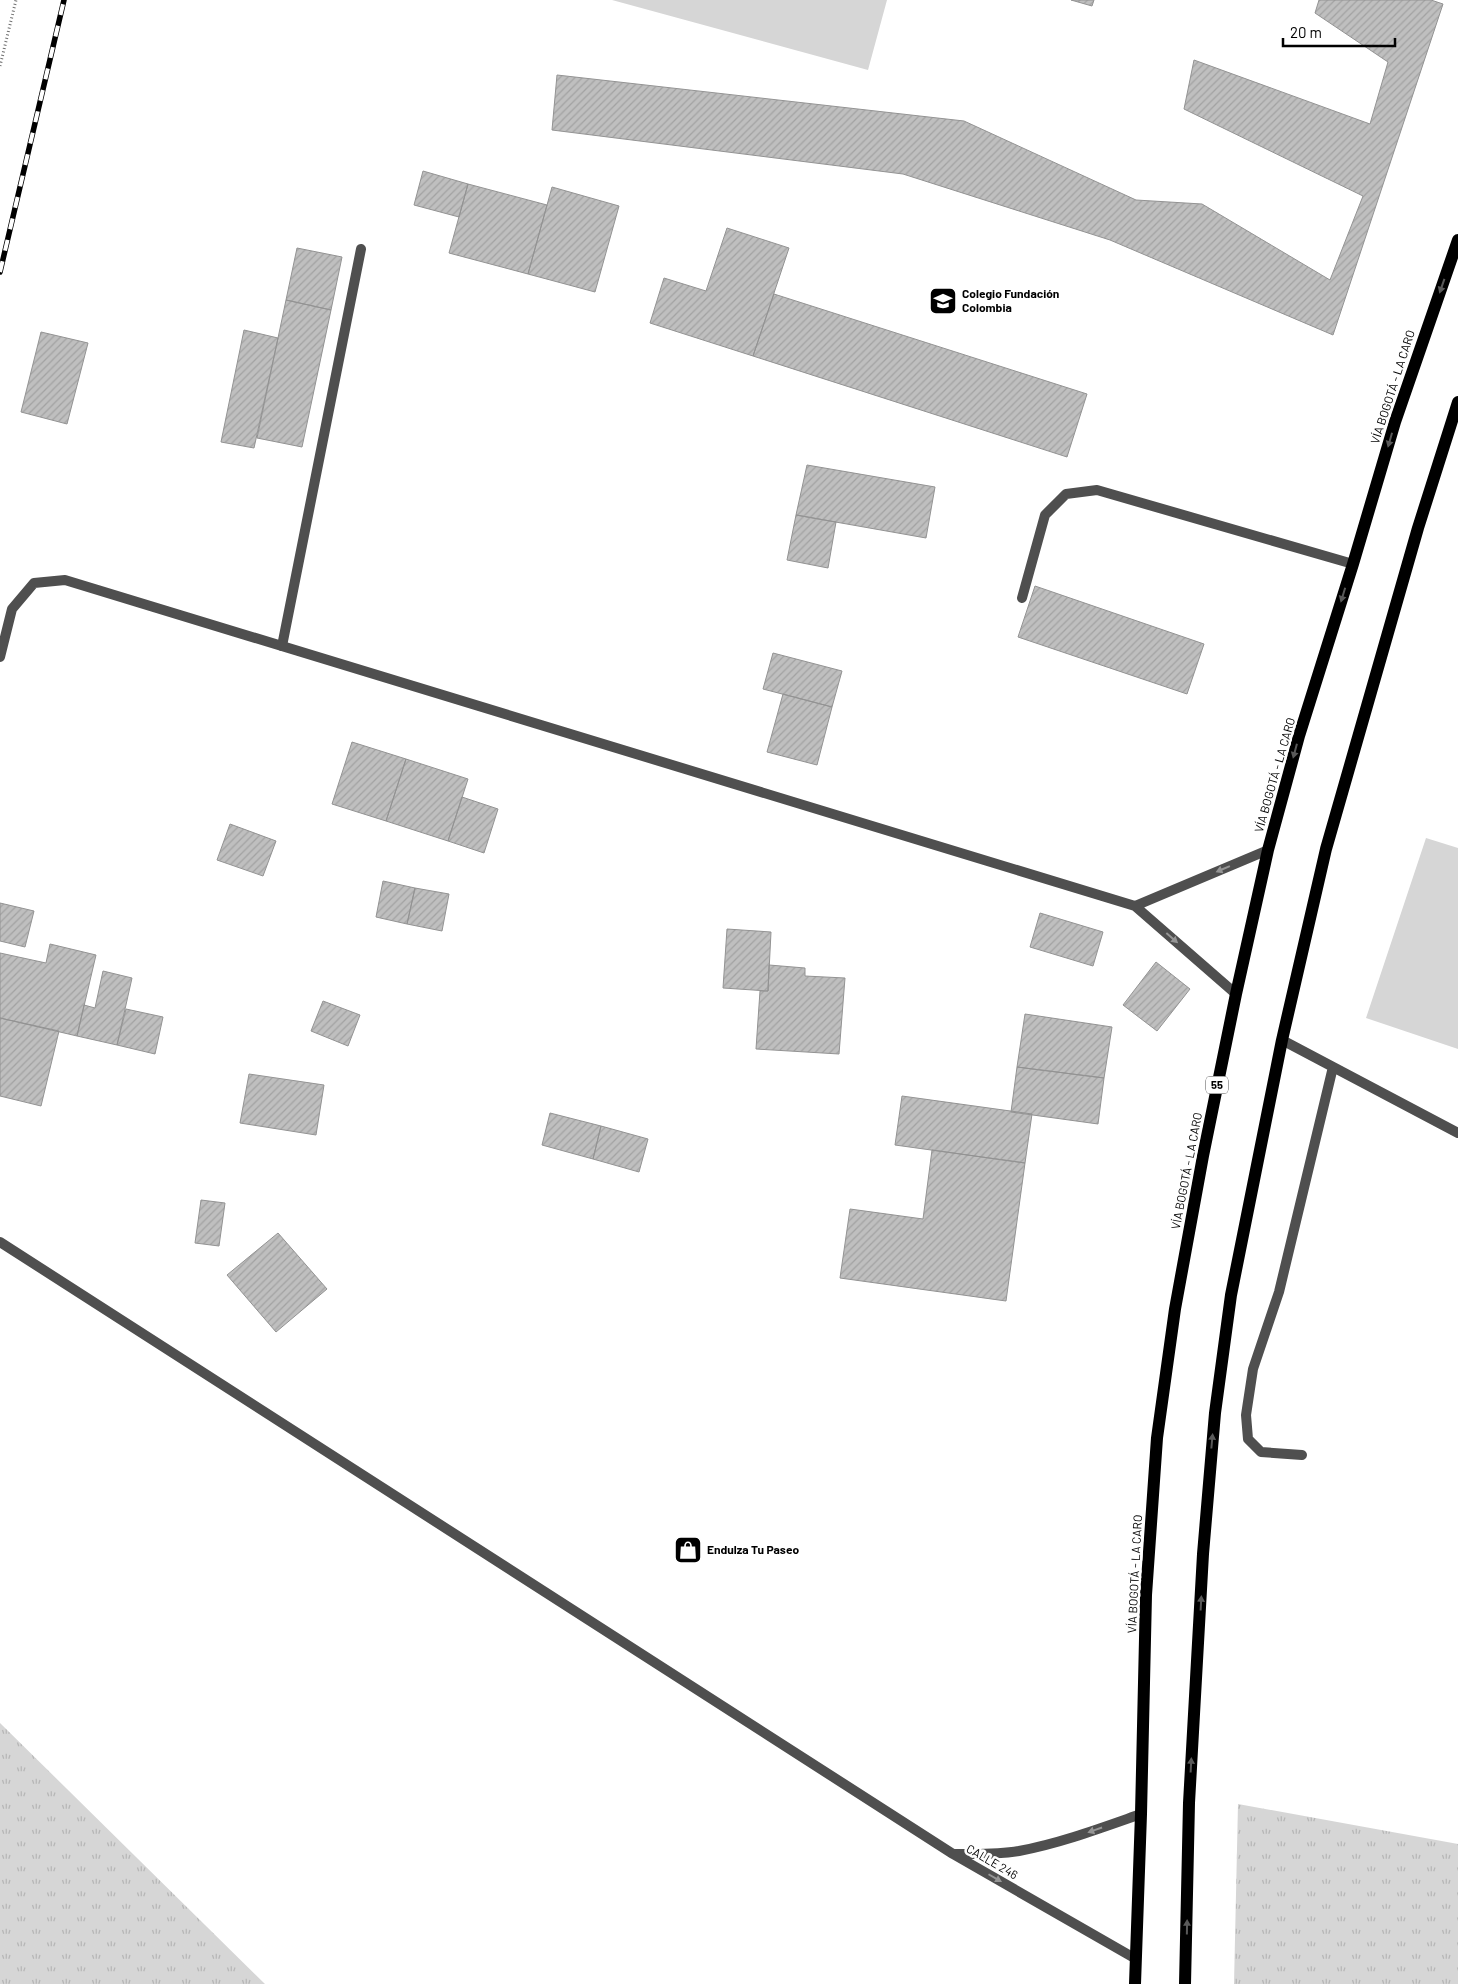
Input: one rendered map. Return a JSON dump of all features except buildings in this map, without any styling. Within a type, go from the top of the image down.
[{"type":"main road","name":"VÍA BOGOTÁ - LA CARO","points":[[1136,1959],[1146,1595],[1157,1438],[1175,1309],[1203,1156],[1268,850],[1299,736],[1395,422],[1458,240]]},
{"type":"main road","points":[[1185,1980],[1189,1803],[1204,1554],[1215,1413],[1231,1295],[1282,1040],[1326,849],[1418,528],[1458,402]]},
{"type":"main road","name":"55","points":[[1136,1959],[1136,1984]]},
{"type":"street","points":[[282,646],[361,249]]},
{"type":"street","points":[[1022,598],[1045,515],[1066,494],[1097,490],[1353,564]]},
{"type":"street","points":[[0,657],[12,609],[34,583],[65,580],[1135,906],[1236,994]]},
{"type":"street","points":[[1135,906],[1268,850]]},
{"type":"street","points":[[1282,1040],[1458,1133]]},
{"type":"street","points":[[1302,1455],[1261,1452],[1248,1439],[1246,1415],[1253,1369],[1279,1292],[1333,1067]]},
{"type":"street","points":[[0,1242],[953,1854]]},
{"type":"street","name":"CALLE 246","points":[[953,1854],[990,1854],[1018,1851],[1063,1841],[1141,1814]]},
{"type":"street","name":"CALLE 246","points":[[953,1854],[1136,1959]]},
{"type":"path","points":[[0,66],[16,0]]},
{"type":"green space","points":[[612,0],[887,0],[868,70]]},
{"type":"green space","points":[[1426,838],[1458,848],[1458,1049],[1366,1018]]},
{"type":"green space","points":[[0,1723],[265,1984],[0,1984]]},
{"type":"green space","points":[[1238,1804],[1458,1844],[1458,1984],[1234,1984]]},
{"type":"railway","points":[[0,272],[64,0]]},
{"type":"place","name":"Colegio Fundación Colombia","points":[[943,301]]},
{"type":"place","name":"Endulza Tu Paseo","points":[[688,1550]]}]
